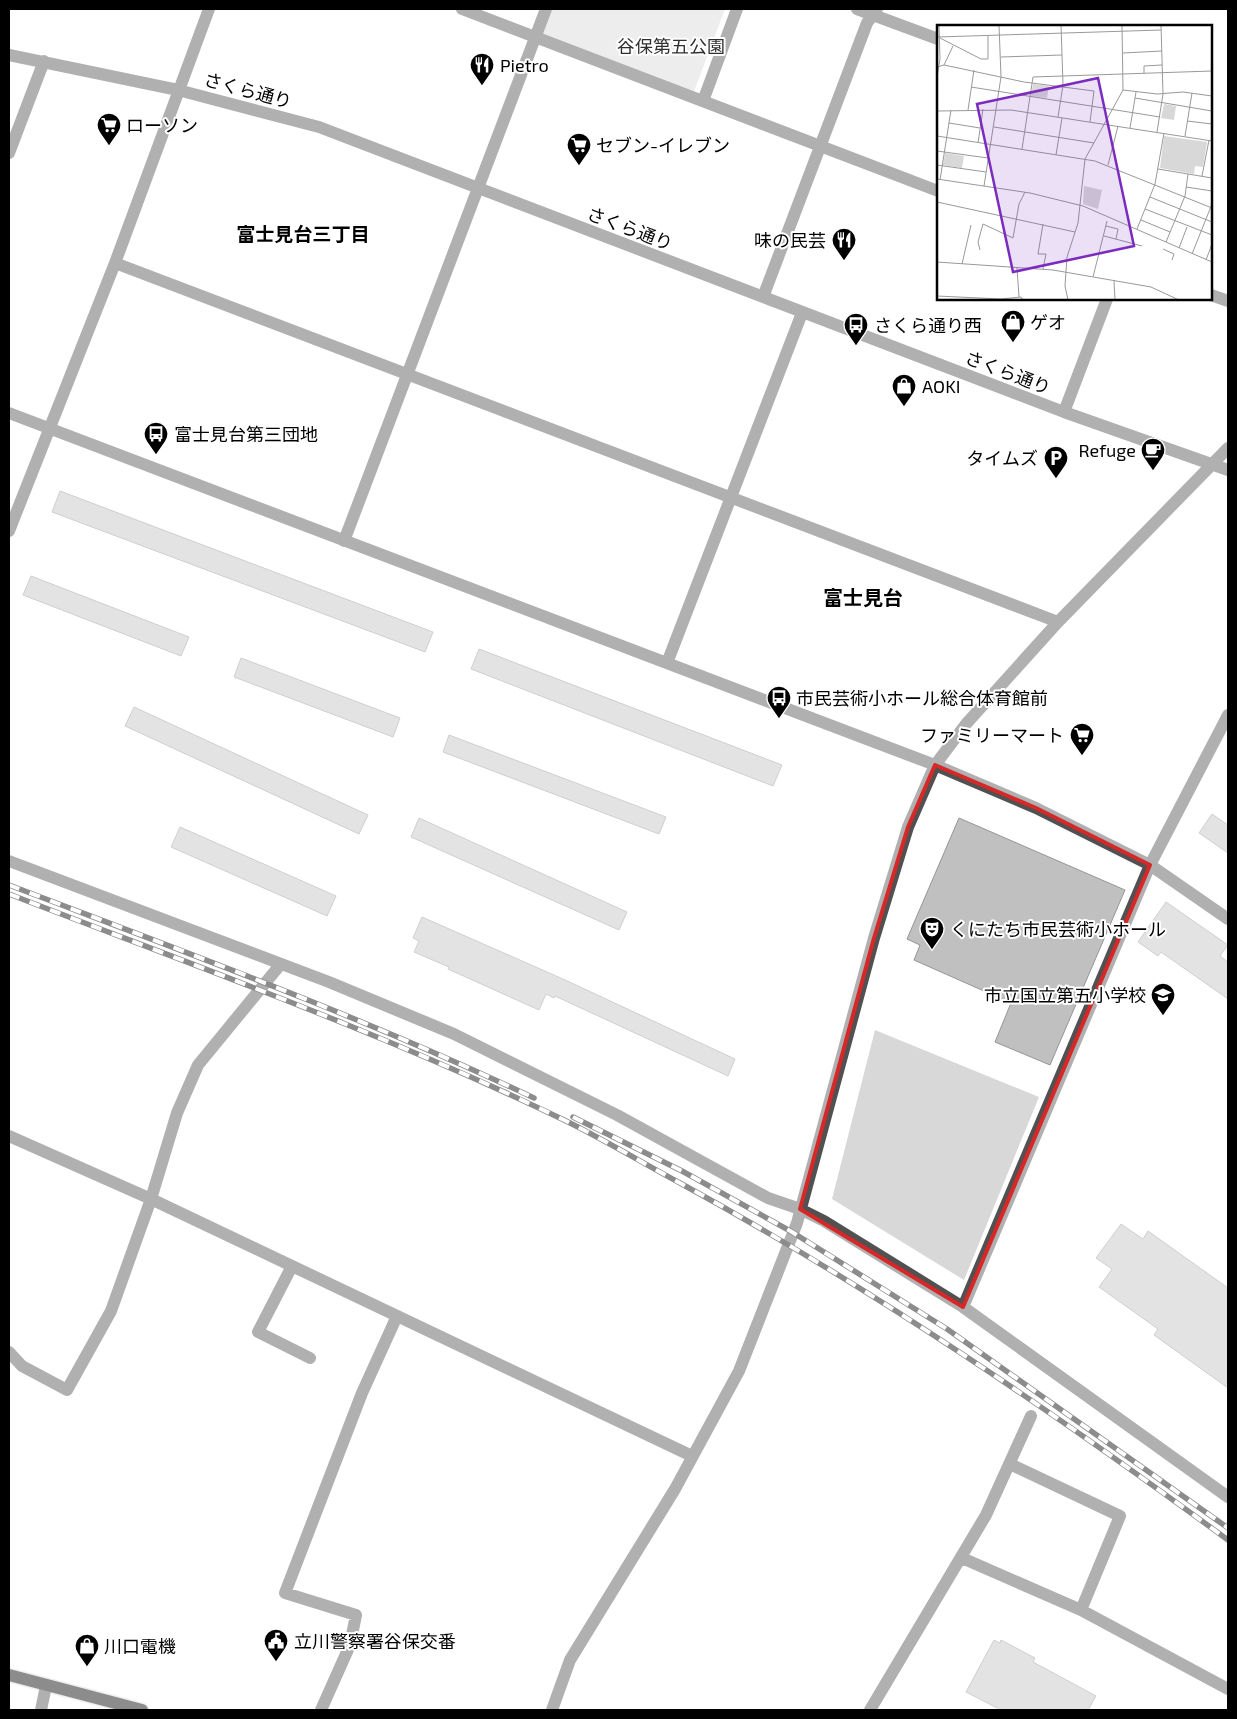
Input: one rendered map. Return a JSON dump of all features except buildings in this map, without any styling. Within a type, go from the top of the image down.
[{"type":"main road","points":[[9,1675],[142,1710]]},
{"type":"street","points":[[9,531],[115,264],[209,9]]},
{"type":"street","points":[[462,9],[937,191]]},
{"type":"street","points":[[344,541],[476,189],[546,9]]},
{"type":"street","points":[[703,101],[737,9]]},
{"type":"street","points":[[857,9],[875,12],[937,39]]},
{"type":"street","points":[[763,297],[867,23],[875,12]]},
{"type":"street","name":"さくら通り","points":[[9,56],[44,61],[178,90],[319,127],[476,189],[1064,412],[1228,470]]},
{"type":"street","points":[[9,153],[44,61]]},
{"type":"street","points":[[115,264],[1058,622]]},
{"type":"street","points":[[1212,295],[1228,301]]},
{"type":"street","points":[[1064,412],[1107,300]]},
{"type":"street","points":[[667,663],[802,313]]},
{"type":"street","points":[[9,414],[935,765],[1036,808],[1150,866],[1228,920]]},
{"type":"street","points":[[552,1710],[570,1660],[692,1456],[739,1371],[800,1209],[874,938],[908,827],[935,765],[984,703],[1058,622],[1228,448]]},
{"type":"street","points":[[963,1307],[1150,866],[1228,715]]},
{"type":"street","points":[[9,861],[280,965],[330,982],[454,1034],[618,1115],[768,1198],[800,1209],[824,1221],[963,1307],[1228,1498]]},
{"type":"street","points":[[9,1352],[22,1366],[68,1390],[111,1311],[151,1199],[177,1113],[198,1065],[280,965]]},
{"type":"street","points":[[9,1136],[151,1199],[692,1456]]},
{"type":"street","points":[[292,1266],[258,1332],[310,1358]]},
{"type":"street","points":[[321,1710],[350,1645],[356,1615],[285,1593],[362,1393],[397,1316]]},
{"type":"street","points":[[870,1710],[986,1515],[1031,1416]]},
{"type":"street","points":[[1010,1464],[1120,1516],[1081,1610]]},
{"type":"street","points":[[962,1558],[1081,1610],[1228,1689]]},
{"type":"street","points":[[41,1710],[46,1686]]},
{"type":"highlighted area","points":[[935,765],[1036,808],[1150,865],[963,1307],[800,1209],[874,938],[908,827]]},
{"type":"green space","name":"谷保第五公園","points":[[552,9],[725,9],[693,94],[542,36]]},
{"type":"green space","points":[[875,1030],[1039,1097],[964,1280],[832,1199]]},
{"type":"railway","points":[[9,885],[207,960],[339,1013],[470,1068],[534,1098]]},
{"type":"railway","points":[[9,894],[358,1029],[496,1088],[593,1135],[751,1223],[822,1265],[960,1352],[1228,1540]]},
{"type":"railway","points":[[573,1117],[682,1171],[792,1232],[947,1329],[1228,1528]]},
{"type":"place","name":"Pietro","points":[[482,86]]},
{"type":"place","name":"ローソン","points":[[109,146]]},
{"type":"place","name":"セブン-イレブン","points":[[579,166]]},
{"type":"place","name":"味の民芸","points":[[844,261]]},
{"type":"place","name":"ゲオ","points":[[1013,343]]},
{"type":"place","name":"さくら通り西","points":[[856,346]]},
{"type":"place","name":"AOKI","points":[[904,407]]},
{"type":"place","name":"富士見台第三団地","points":[[156,455]]},
{"type":"place","name":"Refuge","points":[[1153,471]]},
{"type":"place","name":"タイムズ","points":[[1056,479]]},
{"type":"place","name":"市民芸術小ホール総合体育館前","points":[[779,719]]},
{"type":"place","name":"ファミリーマート","points":[[1082,756]]},
{"type":"place","name":"くにたち市民芸術小ホール","points":[[932,950]]},
{"type":"place","name":"市立国立第五小学校","points":[[1163,1016]]},
{"type":"place","name":"立川警察署谷保交番","points":[[276,1662]]},
{"type":"place","name":"川口電機","points":[[87,1667]]},
{"type":"district","name":"富士見台三丁目","points":[[303,233]]},
{"type":"district","name":"富士見台","points":[[863,597]]}]
